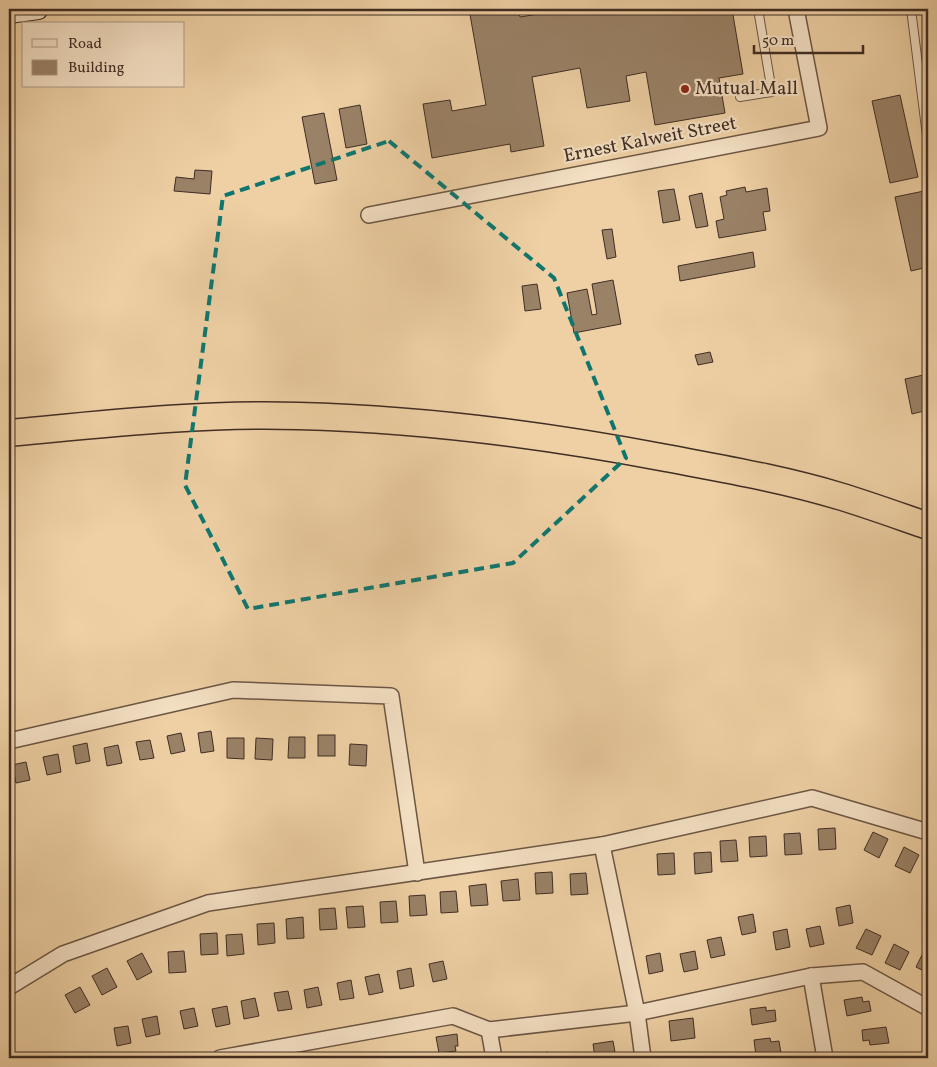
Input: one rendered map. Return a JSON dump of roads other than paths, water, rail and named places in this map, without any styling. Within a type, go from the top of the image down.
[{"type":"highway","points":[[9,433],[149,419],[203,417],[298,416],[424,423],[610,448],[772,479],[838,496],[928,526]]},
{"type":"street","points":[[9,12],[38,9]]},
{"type":"street","name":"Ernest Kalweit Street","points":[[370,215],[819,128],[796,9]]},
{"type":"street","points":[[9,741],[233,690],[391,696],[417,872]]},
{"type":"street","points":[[9,986],[64,954],[208,903],[602,845],[812,798],[928,832]]},
{"type":"street","points":[[602,845],[637,1013],[644,1058]]},
{"type":"street","points":[[220,1058],[453,1016],[489,1030],[637,1013],[811,976],[863,972],[928,1008]]},
{"type":"street","points":[[811,976],[825,1058]]},
{"type":"street","points":[[489,1030],[494,1058]]},
{"type":"lane","points":[[740,97],[772,92],[758,9]]},
{"type":"lane","points":[[911,9],[928,144]]},
{"type":"place","name":"Mutual Mall","points":[[685,89]]}]
